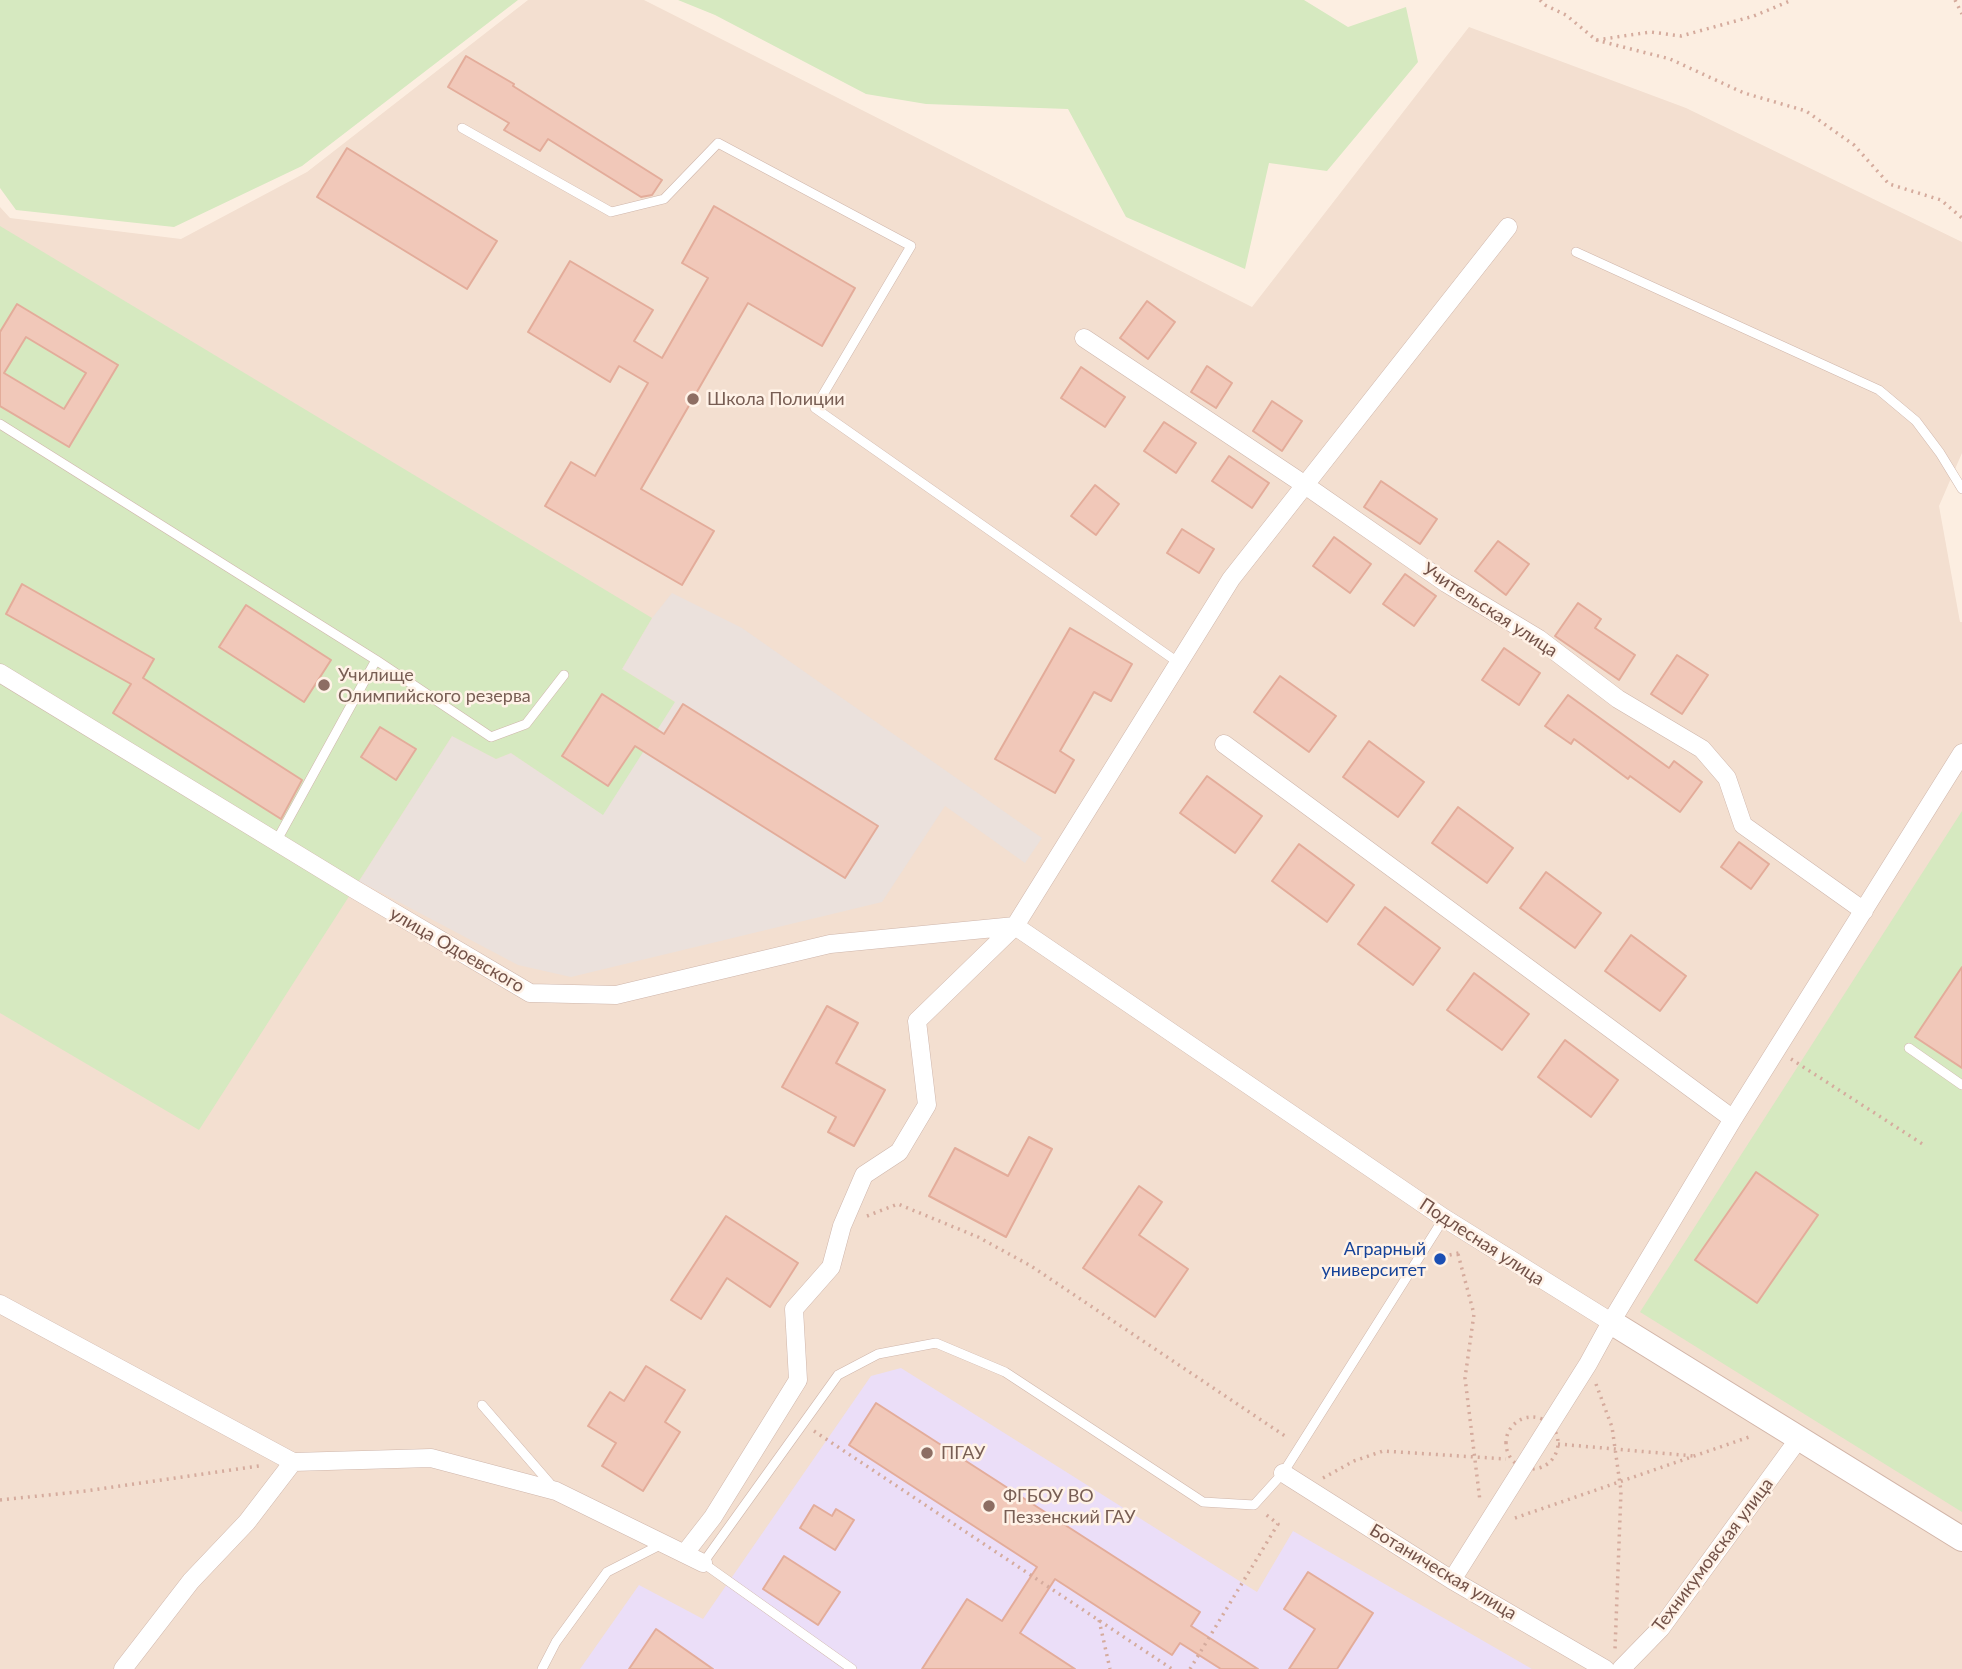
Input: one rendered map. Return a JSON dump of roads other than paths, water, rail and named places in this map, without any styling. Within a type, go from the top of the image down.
[{"type":"street","points":[[685,1553],[713,1517],[798,1380],[794,1309],[831,1267],[842,1226],[864,1175],[900,1152],[928,1105],[917,1021],[1015,926],[1231,579],[1507,227]]},
{"type":"street","name":"Учительская улица","points":[[1084,338],[1305,485],[1446,583],[1539,639],[1618,699],[1702,750],[1727,778],[1743,825],[1864,911]]},
{"type":"street","name":"улица Одоевского","points":[[0,673],[530,993],[617,995],[830,944],[1015,926]]},
{"type":"street","points":[[1224,744],[1733,1119]]},
{"type":"street","points":[[1452,1580],[1588,1364],[1733,1119],[1962,753]]},
{"type":"street","name":"Подлесная улица","points":[[1015,926],[1444,1218],[1962,1539]]},
{"type":"street","points":[[0,1304],[293,1462],[431,1458],[556,1491],[704,1563]]},
{"type":"street","name":"Техникумовская улица","points":[[1614,1665],[1661,1628],[1800,1437]]},
{"type":"street","points":[[122,1669],[191,1581],[247,1522],[293,1462]]},
{"type":"street","name":"Ботаническая улица","points":[[1283,1473],[1452,1580],[1614,1665]]},
{"type":"lane","points":[[462,128],[611,212],[664,199],[718,143],[911,246],[815,408],[1179,663]]},
{"type":"lane","points":[[1576,252],[1880,390],[1916,421],[1962,489]]},
{"type":"lane","points":[[0,424],[376,660],[491,737],[526,724],[564,675]]},
{"type":"lane","points":[[277,840],[376,660]]},
{"type":"lane","points":[[1909,1048],[1962,1086]]},
{"type":"lane","points":[[852,1669],[704,1563],[838,1375],[878,1354],[936,1343],[1005,1372],[1203,1502],[1254,1505],[1283,1473],[1444,1218]]},
{"type":"lane","points":[[482,1405],[556,1491]]},
{"type":"lane","points":[[542,1669],[556,1642],[607,1572],[664,1543]]},
{"type":"place","name":"Школа Полиции","points":[[693,399]]},
{"type":"place","name":"Училище Олимпийского резерва","points":[[324,685]]},
{"type":"place","name":"Аграрный университет","points":[[1440,1259]]},
{"type":"place","name":"ПГАУ","points":[[927,1453]]},
{"type":"place","name":"ФГБОУ ВО Пеззенский ГАУ","points":[[989,1506]]}]
